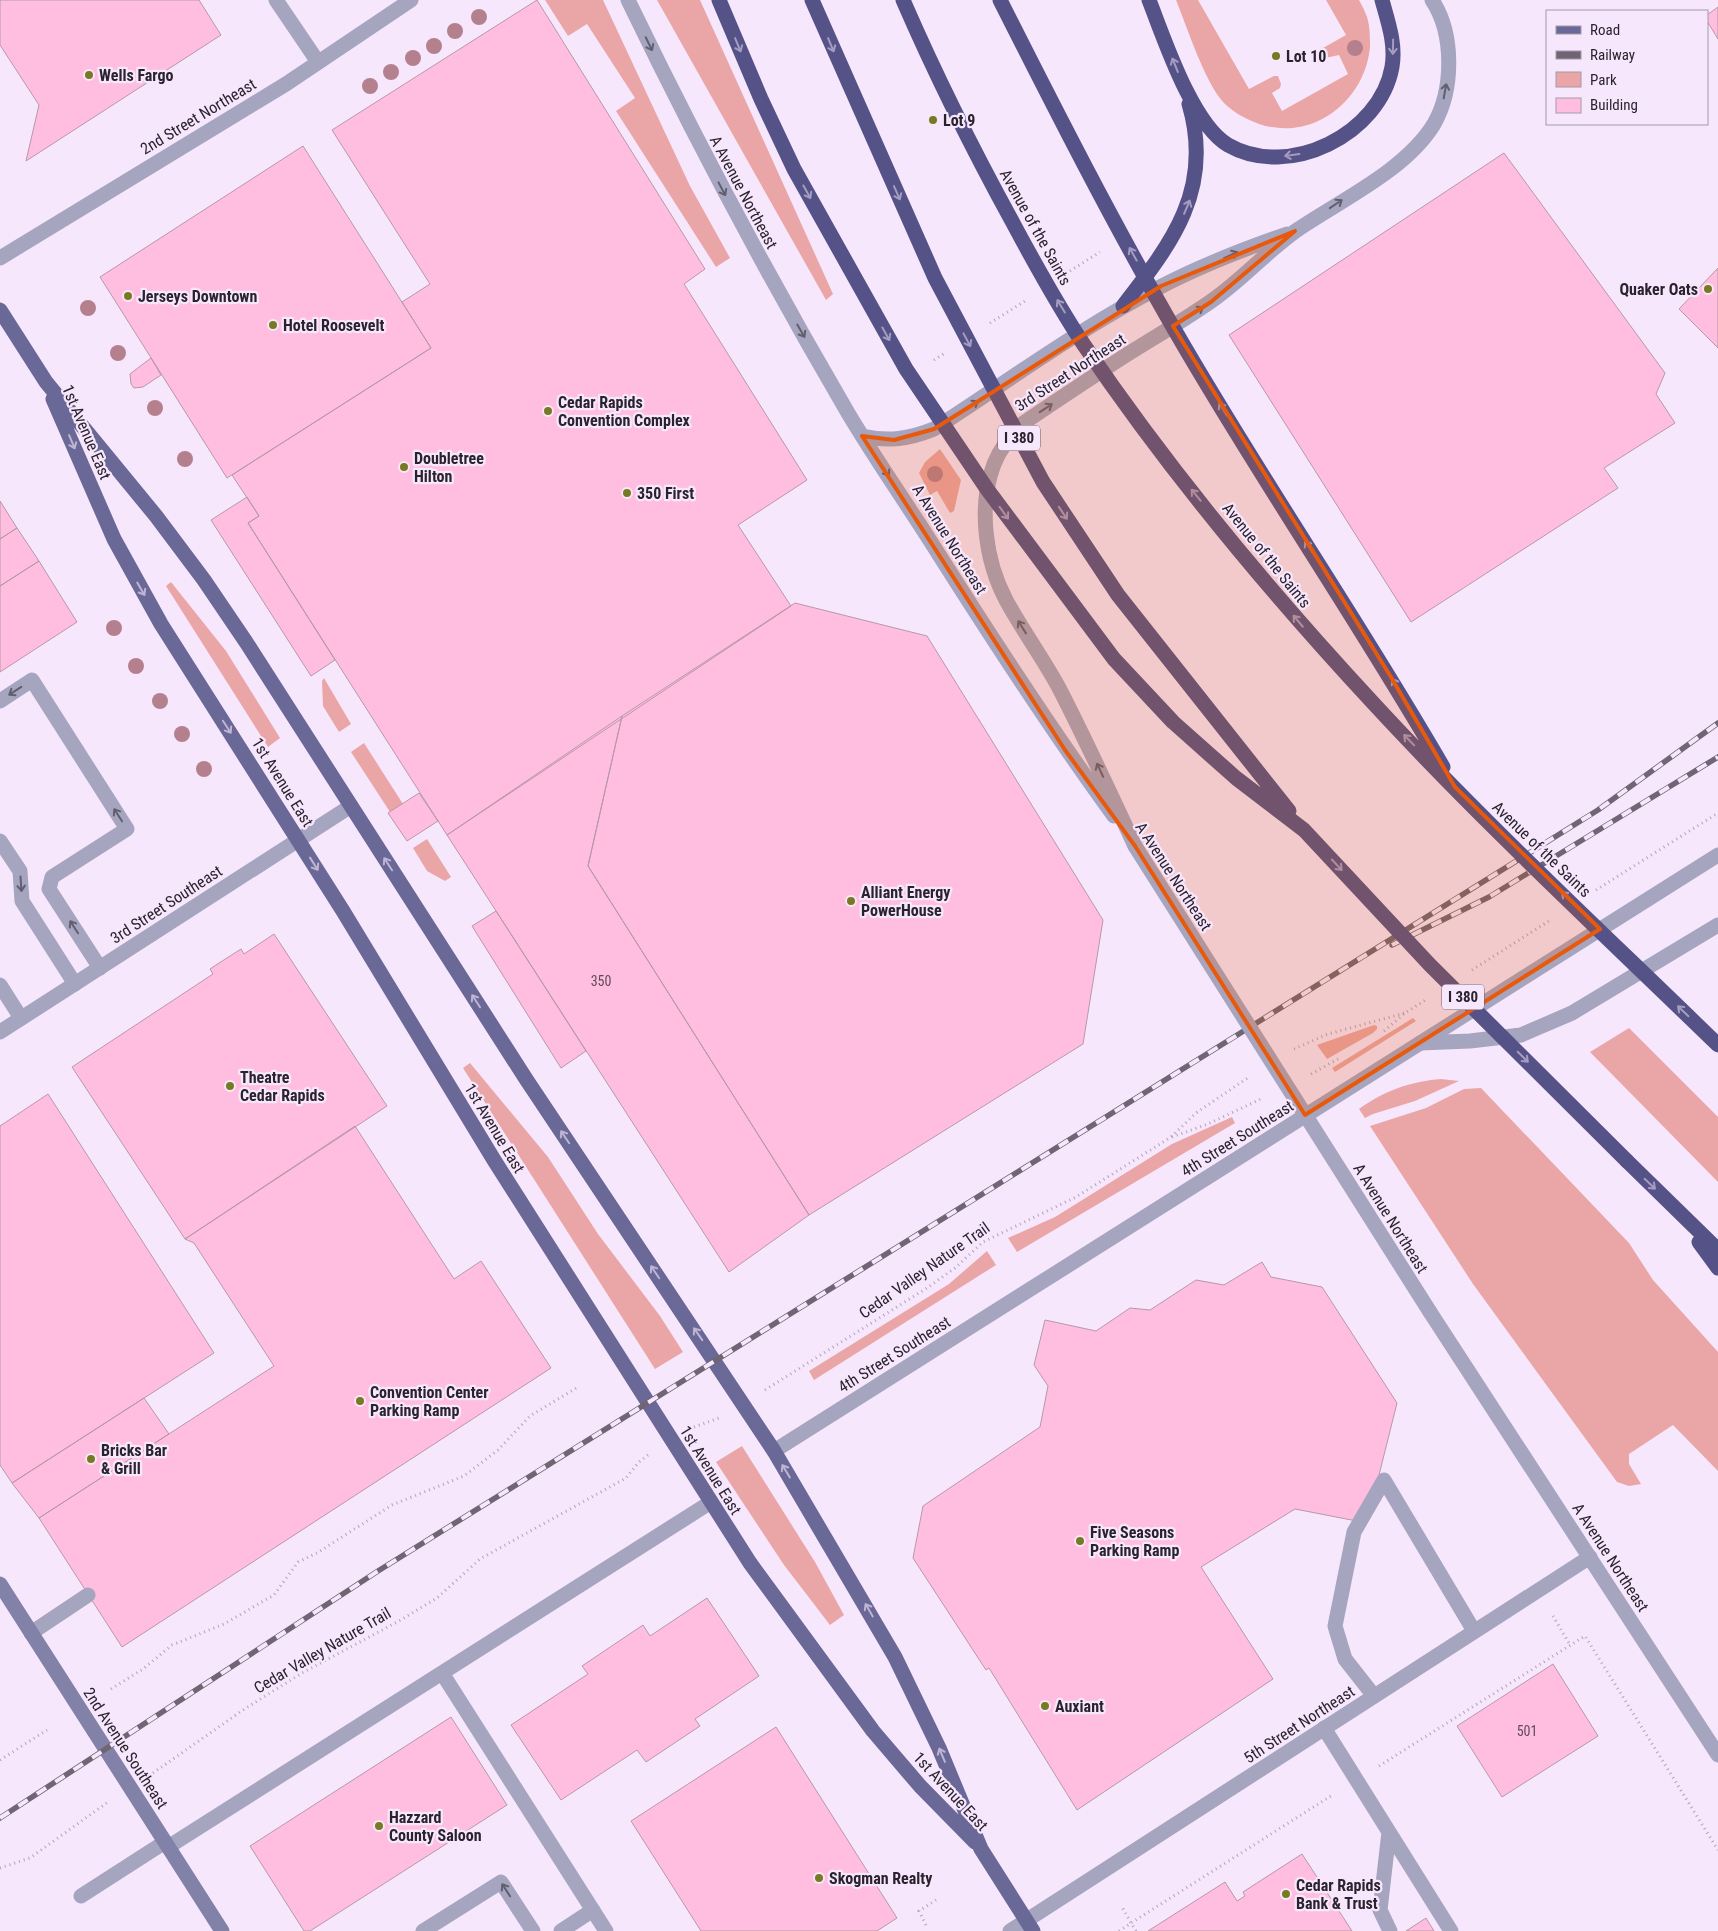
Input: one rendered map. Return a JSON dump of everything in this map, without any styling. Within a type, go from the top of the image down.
[{"type":"highway","points":[[719,0],[761,99],[794,169],[906,369],[987,489],[1121,666],[1173,722],[1236,778],[1304,830]]},
{"type":"highway","name":"I 380","points":[[812,0],[935,278],[1043,482],[1118,595],[1304,830],[1430,964],[1718,1250]]},
{"type":"highway","name":"Avenue of the Saints","points":[[903,0],[967,140],[1029,253],[1082,341],[1143,429],[1303,627],[1376,707],[1718,1045]]},
{"type":"highway","points":[[1000,0],[1073,145],[1177,334],[1251,457],[1391,677],[1455,787]]},
{"type":"highway","points":[[1149,0],[1185,89],[1205,122],[1227,144],[1253,154],[1282,156],[1312,152],[1340,138],[1366,118],[1384,92],[1392,66],[1393,38],[1382,0]]},
{"type":"highway","points":[[1124,306],[1151,271],[1172,236],[1194,189],[1197,165],[1196,139],[1185,89]]},
{"type":"highway","points":[[1674,1206],[1718,1268]]},
{"type":"main road","name":"1st Avenue East","points":[[0,310],[46,382],[156,516],[204,580],[526,1079],[774,1451],[895,1657],[939,1748],[981,1849],[1030,1926]]},
{"type":"main road","name":"1st Avenue East","points":[[46,382],[114,539],[161,624],[298,840],[494,1160],[711,1502],[750,1563],[873,1732],[920,1786],[981,1849]]},
{"type":"main road","name":"2nd Avenue Southeast","points":[[0,1584],[222,1931]]},
{"type":"street","points":[[276,0],[318,62]]},
{"type":"street","name":"2nd Street Northeast","points":[[0,258],[318,62],[411,0]]},
{"type":"street","name":"A Avenue Northeast","points":[[628,0],[695,137],[749,240],[862,436],[1065,750],[1135,846],[1430,1312],[1718,1755]]},
{"type":"street","name":"3rd Street Northeast","points":[[1135,846],[1058,686],[1005,599],[993,568],[988,545],[986,510],[988,484],[1002,449],[1019,426],[1211,302],[1295,231],[1395,165],[1416,146],[1434,123],[1443,100],[1448,72],[1447,44],[1439,10],[1432,0]]},
{"type":"street","name":"3rd Street Northeast","points":[[862,436],[894,440],[914,437],[934,429],[1124,306],[1161,286],[1235,253],[1295,231]]},
{"type":"street","points":[[0,701],[32,680],[127,829],[52,877],[50,889],[100,968]]},
{"type":"street","name":"3rd Street Southeast","points":[[0,1032],[351,806]]},
{"type":"street","points":[[0,841],[20,871],[22,901],[75,984]]},
{"type":"street","name":"4th Street Southeast","points":[[774,1451],[1718,855]]},
{"type":"street","points":[[1420,1043],[1470,1041],[1522,1035],[1572,1013],[1718,925]]},
{"type":"street","points":[[0,986],[21,1018]]},
{"type":"street","points":[[1374,1696],[1346,1659],[1335,1626],[1354,1532],[1384,1480],[1474,1631]]},
{"type":"street","points":[[81,1896],[442,1673],[711,1502]]},
{"type":"street","name":"5th Street Northeast","points":[[1010,1931],[1030,1926],[1324,1728],[1590,1556]]},
{"type":"street","points":[[31,1632],[88,1595]]},
{"type":"street","points":[[442,1673],[606,1931]]},
{"type":"street","points":[[1324,1728],[1451,1931]]},
{"type":"street","points":[[1389,1832],[1380,1910],[1390,1931]]},
{"type":"street","points":[[423,1931],[501,1882],[533,1931]]},
{"type":"street","points":[[561,1931],[593,1910]]},
{"type":"path","name":"Cedar Valley Nature Trail","points":[[773,1385],[927,1288],[955,1268],[983,1242],[1076,1197],[1171,1138]]},
{"type":"path","points":[[112,1689],[143,1669],[172,1645],[224,1624],[274,1595],[298,1562],[317,1553],[392,1505],[464,1476],[498,1450],[530,1416],[578,1387]]},
{"type":"path","points":[[689,1429],[726,1415]]},
{"type":"path","name":"Cedar Valley Nature Trail","points":[[0,1868],[30,1858],[98,1809],[131,1789],[243,1710],[293,1678],[437,1598],[480,1559],[626,1478],[639,1462],[654,1451]]},
{"type":"path","points":[[1553,1616],[1570,1645]]},
{"type":"path","points":[[1119,1931],[1585,1636],[1718,1850]]},
{"type":"path","points":[[0,1760],[47,1730]]},
{"type":"path","points":[[926,1925],[919,1911],[936,1900]]},
{"type":"path","points":[[1122,1907],[1136,1931]]},
{"type":"highlighted area","points":[[1295,231],[1211,302],[1173,326],[1391,677],[1455,787],[1600,929],[1305,1115],[1135,846],[1065,750],[862,436],[894,440],[934,429],[1161,286]]},
{"type":"green space","points":[[545,0],[603,0],[690,186],[730,258],[716,267],[616,111],[635,98],[587,24],[568,36]]},
{"type":"green space","points":[[657,0],[700,0],[833,294],[826,300]]},
{"type":"green space","points":[[1176,0],[1198,0],[1249,89],[1274,76],[1278,76],[1281,84],[1280,88],[1272,93],[1282,111],[1348,74],[1339,55],[1325,58],[1321,52],[1323,48],[1346,35],[1326,0],[1359,0],[1366,15],[1369,28],[1370,47],[1366,67],[1358,84],[1347,100],[1317,122],[1298,127],[1279,128],[1259,124],[1232,110],[1217,94],[1203,69]]},
{"type":"green space","points":[[940,449],[961,480],[954,511],[950,513],[937,491],[930,495],[919,473],[925,462]]},
{"type":"green space","points":[[171,582],[226,651],[280,738],[268,747],[166,586]]},
{"type":"green space","points":[[324,678],[351,724],[339,732],[323,706],[322,681]]},
{"type":"green space","points":[[364,743],[403,804],[390,812],[351,752]]},
{"type":"green space","points":[[427,839],[451,877],[445,881],[427,871],[413,848]]},
{"type":"green space","points":[[1413,1018],[1416,1021],[1335,1072],[1332,1068]]},
{"type":"green space","points":[[1374,1025],[1377,1026],[1377,1029],[1373,1033],[1327,1059],[1317,1045]]},
{"type":"green space","points":[[1629,1028],[1718,1117],[1718,1182],[1590,1052]]},
{"type":"green space","points":[[470,1063],[548,1157],[598,1234],[660,1316],[683,1352],[655,1369],[463,1068]]},
{"type":"green space","points":[[1441,1079],[1459,1081],[1415,1101],[1365,1118],[1359,1109],[1378,1097],[1398,1088],[1419,1082]]},
{"type":"green space","points":[[1481,1088],[1629,1243],[1653,1280],[1718,1352],[1718,1471],[1673,1425],[1629,1454],[1629,1464],[1641,1484],[1629,1486],[1617,1482],[1473,1284],[1370,1126],[1426,1108],[1464,1089]]},
{"type":"green space","points":[[1232,1117],[1235,1123],[1017,1252],[1008,1238],[1055,1217],[1172,1144]]},
{"type":"green space","points":[[987,1251],[996,1265],[814,1380],[809,1371],[949,1284]]},
{"type":"green space","points":[[742,1446],[815,1562],[844,1615],[830,1625],[784,1565],[716,1462]]},
{"type":"building","name":"Wells Fargo","points":[[0,0],[199,0],[221,35],[26,161],[39,105],[0,45]]},
{"type":"building","name":"Cedar Rapids Convention Complex","points":[[537,0],[705,269],[684,284],[807,480],[738,525],[791,606],[447,835],[248,523],[259,516],[232,475],[431,348],[402,302],[430,284],[332,130]]},
{"type":"building","points":[[1718,7],[1718,39],[1708,23],[1708,14]]},
{"type":"building","name":"Hotel Roosevelt","points":[[303,146],[431,348],[227,478],[100,277]]},
{"type":"building","points":[[1504,153],[1665,373],[1656,394],[1675,423],[1604,468],[1618,488],[1411,622],[1229,335]]},
{"type":"building","name":"Quaker Oats","points":[[1718,268],[1718,348],[1679,309]]},
{"type":"building","points":[[151,358],[161,375],[143,387],[134,388],[131,384],[130,374]]},
{"type":"building","points":[[247,497],[259,516],[248,523],[335,660],[311,676],[211,520]]},
{"type":"building","points":[[0,501],[17,528],[0,539]]},
{"type":"building","points":[[17,528],[39,561],[0,586],[0,539]]},
{"type":"building","points":[[39,561],[77,622],[0,672],[0,586]]},
{"type":"building","name":"Alliant Energy PowerHouse","points":[[795,603],[927,636],[1103,920],[1083,1044],[809,1215],[588,866],[622,716]]},
{"type":"building","points":[[622,716],[588,866],[809,1215],[729,1272],[447,835]]},
{"type":"building","points":[[419,793],[438,821],[407,841],[388,813]]},
{"type":"building","points":[[496,911],[586,1051],[561,1068],[472,926]]},
{"type":"building","name":"Theatre Cedar Rapids","points":[[274,934],[387,1106],[185,1239],[72,1067],[213,974],[210,969],[216,965],[241,949],[244,954]]},
{"type":"building","points":[[48,1094],[214,1353],[12,1483],[0,1465],[0,1126]]},
{"type":"building","name":"Convention Center Parking Ramp","points":[[355,1126],[454,1279],[481,1261],[551,1368],[122,1647],[39,1518],[274,1366],[194,1243],[185,1239]]},
{"type":"building","name":"Five Seasons Parking Ramp","points":[[1262,1262],[1271,1277],[1322,1287],[1397,1403],[1367,1523],[1295,1509],[1201,1567],[1273,1679],[1077,1810],[989,1668],[986,1670],[913,1558],[923,1506],[1040,1427],[1048,1386],[1034,1365],[1045,1320],[1096,1331],[1130,1308],[1150,1310],[1196,1280],[1224,1285]]},
{"type":"building","name":"Bricks Bar & Grill","points":[[144,1398],[169,1434],[39,1518],[12,1483]]},
{"type":"building","points":[[707,1598],[759,1676],[695,1719],[700,1726],[646,1762],[637,1750],[561,1800],[511,1725],[588,1674],[582,1666],[643,1625],[650,1636]]},
{"type":"building","points":[[1553,1664],[1598,1736],[1502,1797],[1457,1726]]},
{"type":"building","name":"Hazzard County Saloon","points":[[451,1717],[507,1805],[310,1931],[304,1931],[250,1846]]},
{"type":"building","points":[[776,1727],[897,1918],[877,1931],[701,1931],[631,1821]]},
{"type":"building","name":"Cedar Rapids Bank & Trust","points":[[1302,1854],[1352,1931],[1148,1931],[1225,1882],[1237,1901],[1245,1896],[1243,1892]]},
{"type":"building","name":"Cedar Rapids Bank & Trust","points":[[1426,1918],[1434,1931],[1406,1931]]},
{"type":"railway","points":[[0,1818],[378,1571],[1598,810],[1718,723]]},
{"type":"railway","points":[[1392,945],[1489,897],[1718,757]]},
{"type":"place","name":"Lot 10","points":[[1276,56]]},
{"type":"place","name":"Wells Fargo","points":[[89,75]]},
{"type":"place","name":"Lot 9","points":[[933,120]]},
{"type":"place","name":"Quaker Oats","points":[[1708,289]]},
{"type":"place","name":"Jerseys Downtown","points":[[128,296]]},
{"type":"place","name":"Hotel Roosevelt","points":[[273,325]]},
{"type":"place","name":"Cedar Rapids Convention Complex","points":[[548,411]]},
{"type":"place","name":"Doubletree Hilton","points":[[404,467]]},
{"type":"place","name":"350 First","points":[[627,493]]},
{"type":"place","name":"Alliant Energy PowerHouse","points":[[851,901]]},
{"type":"place","name":"Theatre Cedar Rapids","points":[[230,1086]]},
{"type":"place","name":"Convention Center Parking Ramp","points":[[360,1401]]},
{"type":"place","name":"Bricks Bar & Grill","points":[[91,1459]]},
{"type":"place","name":"Five Seasons Parking Ramp","points":[[1080,1541]]},
{"type":"place","name":"Auxiant","points":[[1045,1706]]},
{"type":"place","name":"Hazzard County Saloon","points":[[379,1826]]},
{"type":"place","name":"Skogman Realty","points":[[819,1878]]},
{"type":"place","name":"Cedar Rapids Bank & Trust","points":[[1286,1894]]}]
